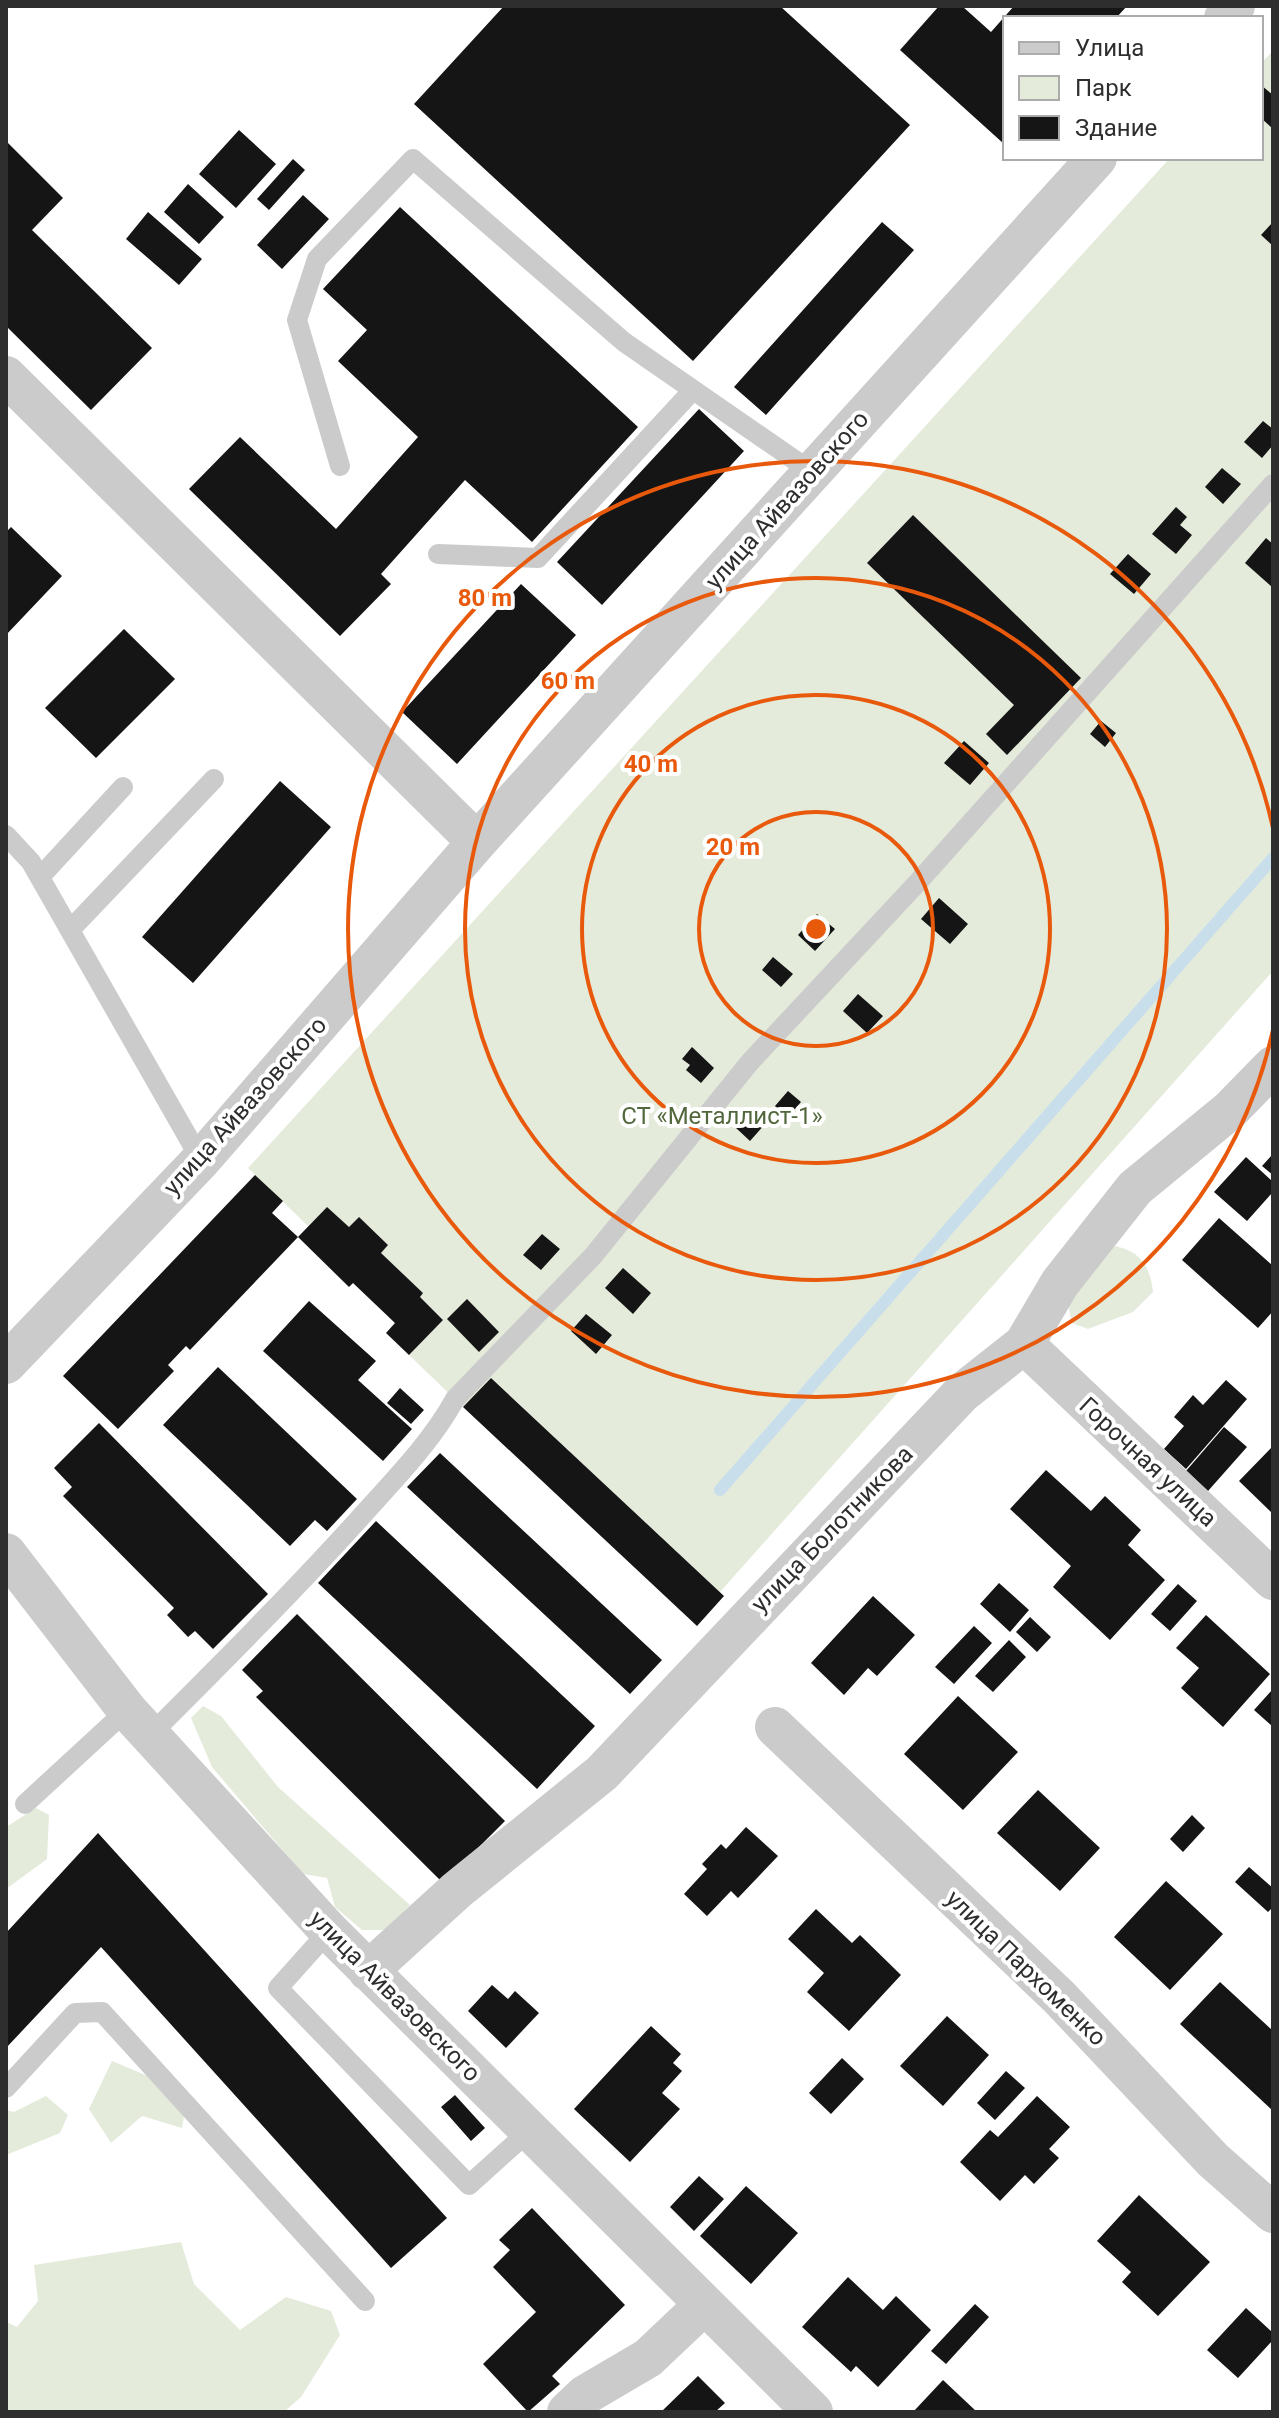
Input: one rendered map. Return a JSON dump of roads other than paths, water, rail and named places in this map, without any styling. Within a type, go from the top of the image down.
[{"type":"street","name":"улица Айвазовского","points":[[6,1364],[201,1160],[477,842],[1095,160]]},
{"type":"street","points":[[6,376],[477,842]]},
{"type":"street","name":"улица Болотникова","points":[[368,1971],[457,1890],[602,1773],[962,1393],[1024,1344],[1060,1283],[1135,1188],[1230,1110],[1273,1066]]},
{"type":"street","name":"Горочная улица","points":[[1024,1344],[1273,1580]]},
{"type":"street","name":"улица Айвазовского","points":[[6,1553],[139,1723],[329,1931],[813,2412]]},
{"type":"street","name":"улица Пархоменко","points":[[775,1727],[1059,1997],[1213,2160],[1273,2213]]},
{"type":"street","points":[[567,2412],[585,2395],[648,2358],[704,2305]]},
{"type":"lane","points":[[340,466],[297,320],[317,259],[413,159],[624,342],[812,472]]},
{"type":"lane","points":[[438,554],[538,558],[693,390]]},
{"type":"lane","points":[[25,1804],[139,1723],[297,1587],[382,1493],[445,1418],[455,1399],[593,1256],[750,1062],[919,881],[1273,484]]},
{"type":"lane","points":[[70,930],[214,779]]},
{"type":"lane","points":[[40,877],[123,787]]},
{"type":"lane","points":[[6,835],[40,877],[201,1160]]},
{"type":"lane","points":[[329,1931],[278,1988],[469,2185],[529,2131]]},
{"type":"lane","points":[[6,2088],[75,2013],[102,2012],[365,2301]]},
{"type":"waterway","points":[[720,1490],[1273,858]]},
{"type":"park label","name":"СТ «Металлист-1»","points":[[722,1116]]}]
